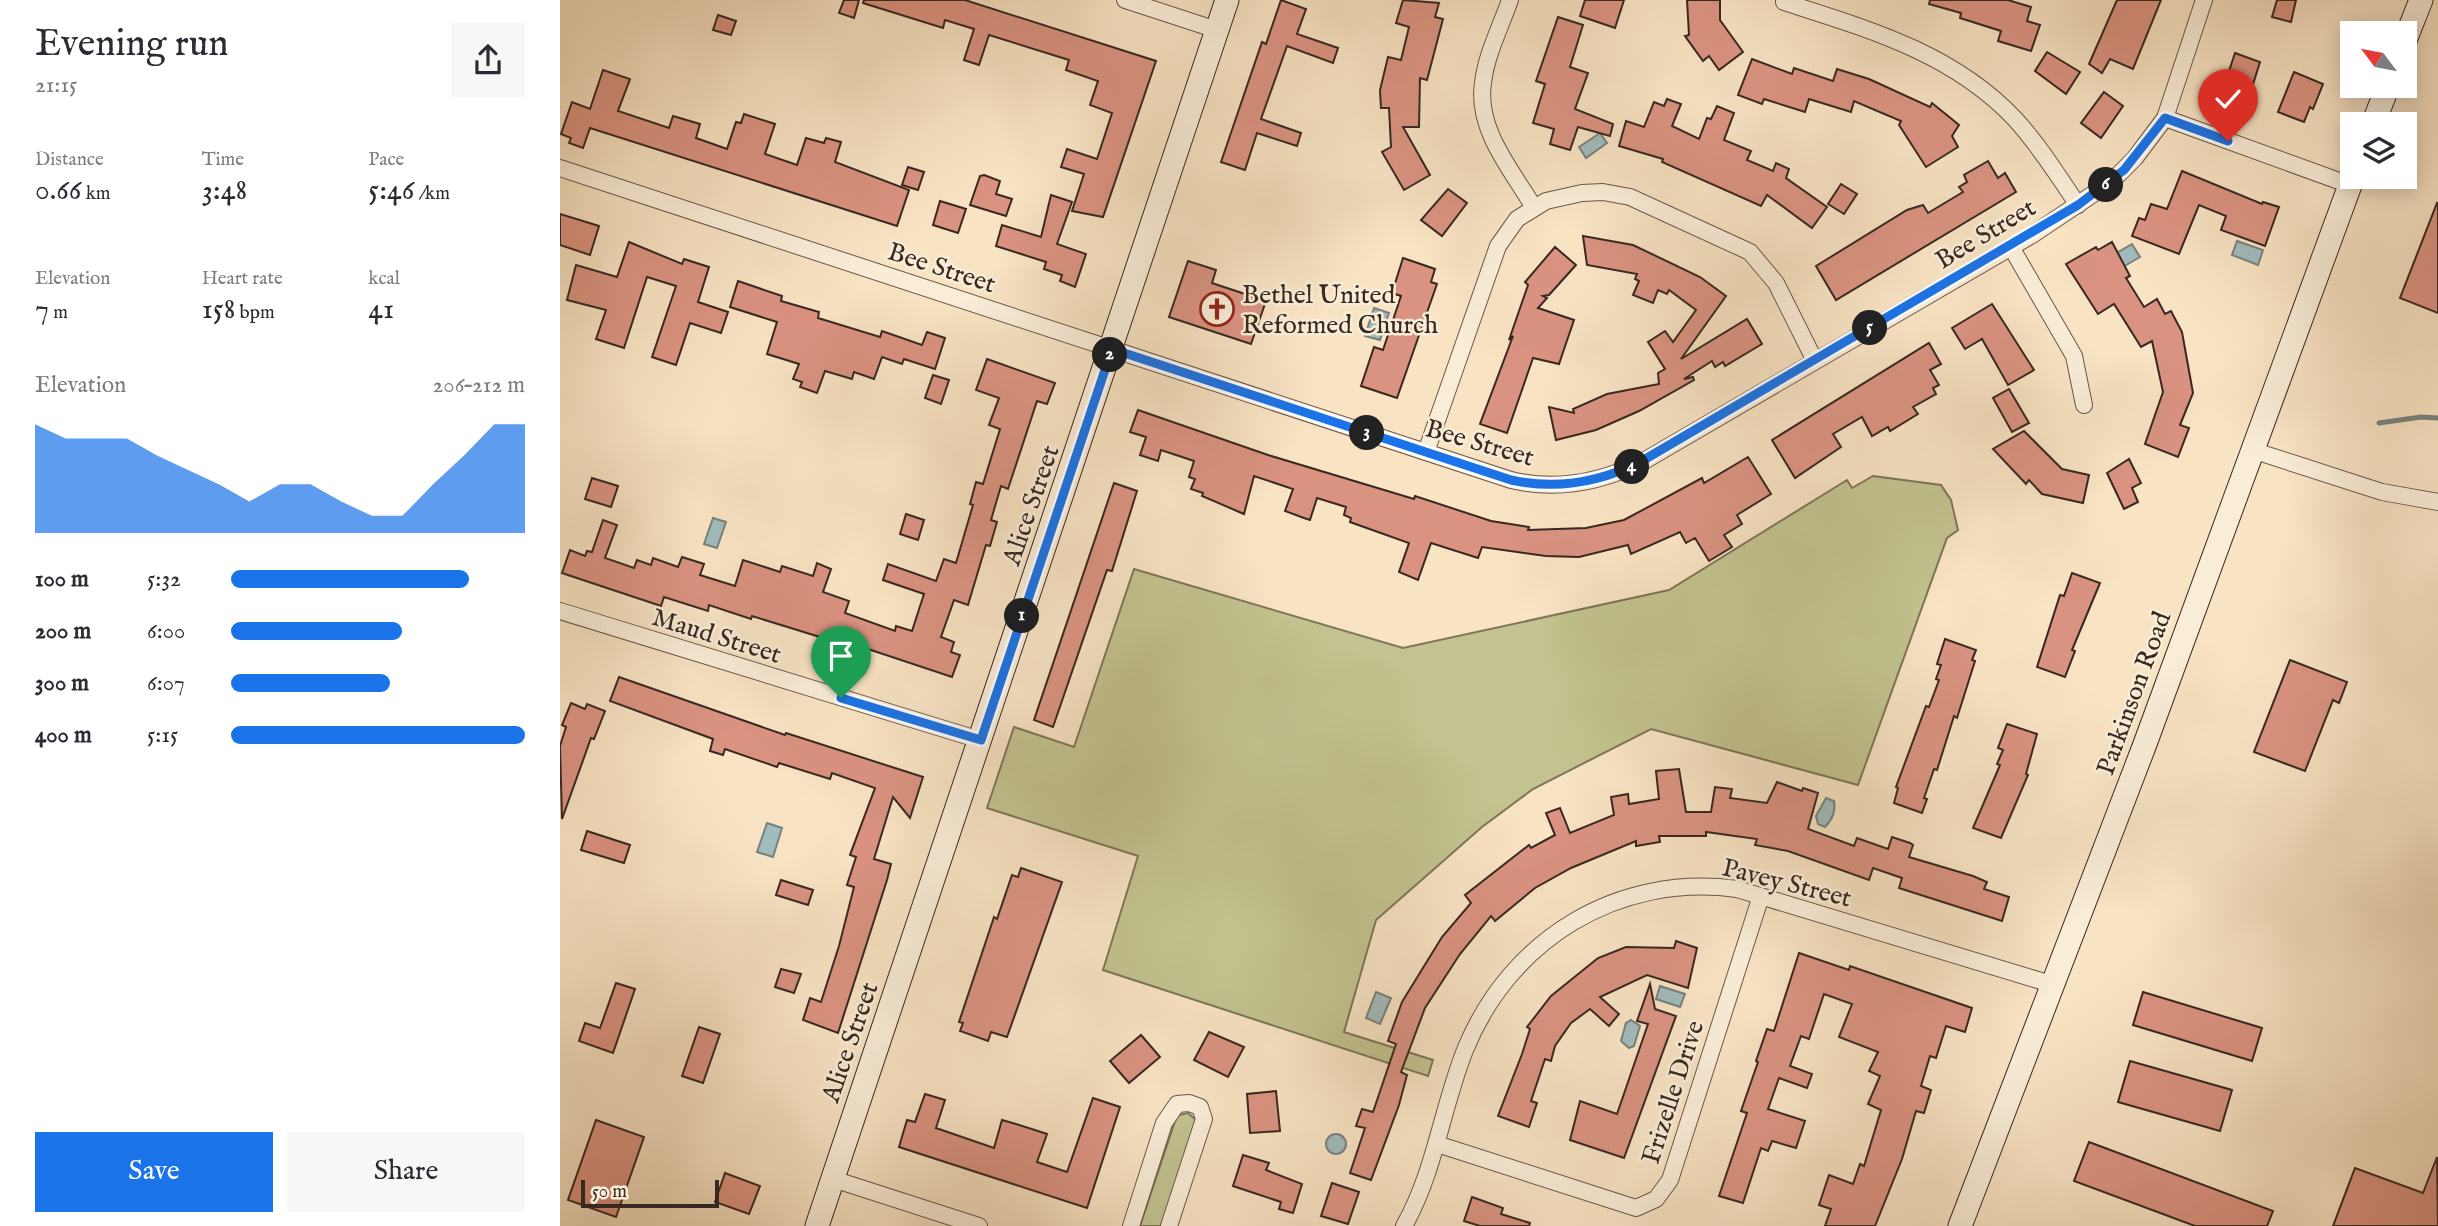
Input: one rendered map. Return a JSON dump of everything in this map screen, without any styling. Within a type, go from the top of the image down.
[{"type":"street","points":[[1125,0],[1217,30]]},
{"type":"street","name":"Alice Street","points":[[817,1226],[1227,0]]},
{"type":"street","points":[[1510,0],[1483,83],[1484,116],[1490,136],[1533,206]]},
{"type":"street","name":"Bee Street","points":[[560,167],[1525,484],[1586,482],[1619,473],[1642,461],[2011,247],[2078,205],[2124,170],[2165,118],[2204,0]]},
{"type":"street","points":[[2413,21],[2421,0]]},
{"type":"street","points":[[1784,2],[1904,42],[1960,74],[2014,118],[2078,205]]},
{"type":"street","points":[[2165,118],[2340,177]]},
{"type":"street","name":"Parkinson Road","points":[[1960,1226],[2145,744],[2348,189]]},
{"type":"street","points":[[1426,452],[1489,265],[1517,219],[1533,206],[1582,193],[1618,194],[1745,248],[1764,266],[1776,283],[1814,359]]},
{"type":"street","points":[[2011,247],[2074,356],[2084,405]]},
{"type":"street","points":[[2252,450],[2382,492],[2438,502]]},
{"type":"street","name":"Maud Street","points":[[560,611],[981,740]]},
{"type":"street","name":"Pavey Street","points":[[1404,1226],[1437,1144],[1464,1053],[1488,1005],[1522,960],[1567,923],[1596,908],[1667,887],[1711,886],[1761,896],[2051,984]]},
{"type":"street","name":"Frizelle Drive","points":[[1437,1144],[1636,1208],[1656,1199],[1670,1180],[1761,896]]},
{"type":"street","points":[[1131,1226],[1164,1121],[1177,1104],[1189,1103],[1200,1107],[1204,1119],[1169,1226]]},
{"type":"street","points":[[833,1179],[979,1226]]},
{"type":"green space","points":[[1873,476],[1941,485],[1951,500],[1958,530],[1947,538],[1858,785],[1651,729],[1533,789],[1482,827],[1376,920],[1344,1032],[1433,1060],[1428,1076],[1103,970],[1138,856],[987,808],[1014,727],[1074,747],[1134,569],[1403,648],[1669,590],[1847,480],[1852,488]]},
{"type":"green space","points":[[1188,1113],[1195,1119],[1195,1126],[1162,1226],[1140,1226],[1175,1121],[1179,1115]]},
{"type":"water","points":[[1600,133],[1607,143],[1586,158],[1579,147]]},
{"type":"water","points":[[2237,241],[2263,250],[2258,265],[2232,255]]},
{"type":"water","points":[[2132,244],[2140,257],[2116,271],[2108,258]]},
{"type":"water","points":[[1374,308],[1389,313],[1380,340],[1365,336]]},
{"type":"water","points":[[713,518],[726,522],[717,548],[704,544]]},
{"type":"water","points":[[1826,798],[1834,801],[1834,808],[1825,827],[1818,824],[1816,816]]},
{"type":"water","points":[[767,823],[782,828],[773,857],[757,852]]},
{"type":"water","points":[[1660,986],[1685,994],[1680,1007],[1656,999]]},
{"type":"water","points":[[1376,992],[1391,998],[1380,1024],[1366,1018]]},
{"type":"water","points":[[1631,1020],[1640,1026],[1634,1046],[1629,1048],[1621,1041],[1626,1023]]},
{"type":"water","points":[[1336,1134],[1343,1137],[1346,1144],[1343,1151],[1336,1154],[1329,1151],[1326,1144],[1329,1137]]},
{"type":"building","points":[[844,0],[859,0],[854,18],[839,13]]},
{"type":"building","points":[[864,0],[965,0],[1156,61],[1103,217],[1072,211],[1084,174],[1061,167],[1067,149],[1097,159],[1112,113],[1090,105],[1098,81],[1066,70],[1069,60],[989,35],[979,65],[964,60],[974,29],[945,20],[943,28],[863,3]]},
{"type":"building","points":[[1281,0],[1306,9],[1297,34],[1338,48],[1333,63],[1287,46],[1261,119],[1301,133],[1297,146],[1257,133],[1245,170],[1221,162],[1262,42],[1266,44]]},
{"type":"building","points":[[1403,0],[1439,3],[1435,17],[1443,19],[1427,80],[1420,78],[1419,127],[1403,127],[1430,175],[1404,190],[1382,152],[1391,147],[1389,108],[1381,108],[1380,90],[1388,57],[1401,60],[1409,27],[1396,23]]},
{"type":"building","points":[[1585,0],[1624,0],[1615,28],[1580,16]]},
{"type":"building","points":[[1687,0],[1720,0],[1720,20],[1743,52],[1719,70],[1709,56],[1703,61],[1685,36],[1689,35]]},
{"type":"building","points":[[1930,0],[2008,0],[2031,7],[2027,21],[2040,25],[2031,51],[1998,41],[2001,31],[1960,18],[1961,13],[1929,4]]},
{"type":"building","points":[[2117,0],[2161,0],[2133,69],[2110,59],[2102,73],[2089,64]]},
{"type":"building","points":[[2277,0],[2296,0],[2291,22],[2272,17]]},
{"type":"building","points":[[718,15],[736,21],[731,35],[713,30]]},
{"type":"building","points":[[1558,17],[1583,25],[1570,67],[1588,73],[1575,109],[1613,124],[1610,136],[1578,127],[1570,150],[1550,144],[1554,129],[1533,123],[1545,84],[1536,81]]},
{"type":"building","points":[[2047,52],[2080,72],[2066,94],[2035,71]]},
{"type":"building","points":[[2235,53],[2260,62],[2248,100],[2222,92]]},
{"type":"building","points":[[1752,59],[1792,74],[1794,68],[1833,81],[1837,69],[1869,79],[1930,107],[1932,103],[1959,125],[1952,136],[1958,147],[1926,167],[1899,125],[1901,121],[1854,101],[1851,112],[1809,99],[1805,112],[1764,99],[1762,104],[1738,95]]},
{"type":"building","points":[[603,70],[630,79],[618,111],[669,128],[673,116],[700,124],[696,138],[727,149],[736,122],[741,123],[744,114],[775,124],[765,154],[797,165],[806,138],[824,143],[826,138],[841,142],[835,162],[909,190],[897,226],[590,128],[583,148],[569,143],[571,138],[561,134],[572,102],[590,109]]},
{"type":"building","points":[[2294,72],[2323,84],[2313,109],[2310,107],[2304,122],[2278,112]]},
{"type":"building","points":[[2104,92],[2123,106],[2101,138],[2081,123]]},
{"type":"building","points":[[1667,99],[1681,104],[1672,126],[1699,139],[1707,118],[1711,119],[1717,106],[1734,113],[1724,140],[1751,151],[1747,160],[1773,171],[1776,163],[1789,169],[1786,178],[1827,207],[1812,228],[1767,195],[1761,206],[1662,162],[1663,159],[1619,146],[1626,121],[1644,127],[1654,102],[1664,106]]},
{"type":"building","points":[[1988,161],[1998,178],[2005,173],[2016,192],[1836,300],[1816,266],[1907,210],[1923,205],[1928,213],[1963,192],[1959,187],[1967,182],[1964,175]]},
{"type":"building","points":[[908,167],[924,172],[918,190],[902,185]]},
{"type":"building","points":[[2182,171],[2262,204],[2263,202],[2279,207],[2265,246],[2221,230],[2226,216],[2199,205],[2179,254],[2132,236],[2139,218],[2145,220],[2151,204],[2167,209]]},
{"type":"building","points":[[980,176],[1000,181],[996,194],[1012,199],[1006,216],[970,205]]},
{"type":"building","points":[[1841,184],[1857,194],[1844,214],[1828,204]]},
{"type":"building","points":[[1448,189],[1467,203],[1442,236],[1421,220]]},
{"type":"building","points":[[1051,195],[1072,202],[1057,244],[1086,254],[1075,287],[1060,281],[1062,275],[1044,269],[1046,262],[996,246],[1002,225],[1041,237]]},
{"type":"building","points":[[940,201],[966,209],[958,233],[933,225]]},
{"type":"building","points":[[2438,204],[2438,313],[2400,298]]},
{"type":"building","points":[[560,214],[599,226],[590,255],[560,245]]},
{"type":"building","points":[[1583,236],[1633,245],[1700,277],[1726,296],[1681,359],[1747,319],[1762,344],[1725,366],[1723,362],[1715,367],[1712,361],[1684,379],[1693,377],[1694,380],[1639,411],[1596,430],[1556,440],[1549,407],[1574,413],[1573,409],[1607,394],[1659,384],[1658,373],[1665,369],[1648,342],[1665,331],[1673,342],[1696,310],[1669,290],[1667,294],[1658,290],[1653,303],[1633,295],[1639,281],[1635,279],[1637,274],[1587,265]]},
{"type":"building","points":[[629,242],[682,264],[684,259],[709,267],[698,302],[728,312],[721,333],[690,323],[676,365],[652,357],[676,286],[647,277],[624,348],[596,339],[606,310],[567,300],[576,265],[617,277]]},
{"type":"building","points":[[2112,242],[2130,276],[2126,278],[2144,307],[2157,299],[2165,314],[2171,311],[2182,332],[2193,393],[2180,425],[2189,428],[2178,457],[2145,444],[2163,392],[2152,341],[2141,347],[2114,304],[2098,314],[2066,264],[2096,247],[2098,250]]},
{"type":"building","points":[[1555,247],[1576,265],[1549,295],[1543,296],[1547,298],[1538,308],[1574,320],[1559,364],[1533,358],[1507,433],[1480,424],[1513,336],[1509,340],[1528,285],[1525,282]]},
{"type":"building","points":[[1403,258],[1435,269],[1431,282],[1437,284],[1397,398],[1361,386],[1374,347],[1383,350],[1401,296],[1392,293]]},
{"type":"building","name":"Bethel United Reformed Church","points":[[1188,261],[1216,270],[1212,283],[1266,301],[1251,344],[1169,317]]},
{"type":"building","points":[[738,281],[782,296],[781,301],[819,312],[818,318],[880,337],[882,331],[922,345],[927,332],[945,338],[935,369],[904,359],[902,364],[882,357],[874,379],[854,372],[852,379],[825,371],[817,393],[800,387],[802,382],[793,379],[799,364],[767,354],[777,322],[730,307]]},
{"type":"building","points":[[1992,304],[2034,370],[2008,385],[1982,339],[1965,349],[1952,328]]},
{"type":"building","points":[[1929,343],[1941,364],[1930,370],[1939,385],[1933,388],[1936,394],[1913,407],[1918,414],[1890,431],[1888,427],[1872,436],[1862,417],[1833,434],[1841,447],[1795,478],[1772,440]]},
{"type":"building","points":[[987,359],[1055,383],[1047,404],[1037,401],[1008,489],[1001,486],[991,520],[997,522],[990,546],[986,545],[968,605],[954,600],[941,637],[954,642],[951,652],[960,655],[952,677],[850,643],[849,646],[752,616],[751,619],[709,605],[708,611],[664,597],[661,606],[562,573],[570,550],[585,556],[587,551],[592,552],[603,520],[617,525],[605,558],[634,568],[637,560],[651,565],[653,558],[678,567],[682,557],[704,564],[700,575],[735,586],[743,560],[780,572],[782,566],[813,576],[817,563],[831,569],[823,592],[849,601],[845,613],[895,631],[896,626],[912,631],[924,594],[883,580],[888,564],[936,581],[944,559],[956,563],[973,505],[970,504],[976,482],[983,484],[1000,429],[989,425],[999,398],[976,390]]},
{"type":"building","points":[[933,375],[949,380],[941,404],[925,398]]},
{"type":"building","points":[[2009,389],[2029,423],[2012,432],[1993,398]]},
{"type":"building","points":[[1138,410],[1268,455],[1414,499],[1415,496],[1491,521],[1529,527],[1528,530],[1586,528],[1624,520],[1702,478],[1704,483],[1748,457],[1771,494],[1737,515],[1742,524],[1724,535],[1732,547],[1709,561],[1695,538],[1686,543],[1680,532],[1631,554],[1628,545],[1579,557],[1546,556],[1482,547],[1478,558],[1431,543],[1418,580],[1399,572],[1409,543],[1350,522],[1351,518],[1344,515],[1346,507],[1317,498],[1310,520],[1304,518],[1285,511],[1293,489],[1254,476],[1244,514],[1202,496],[1203,493],[1191,489],[1195,479],[1189,477],[1194,461],[1161,450],[1158,461],[1140,455],[1146,437],[1130,432]]},
{"type":"building","points":[[2024,431],[2062,469],[2089,475],[2083,503],[2042,494],[2029,480],[2026,484],[1993,449]]},
{"type":"building","points":[[2129,459],[2141,483],[2132,488],[2138,502],[2124,509],[2107,473]]},
{"type":"building","points":[[592,478],[618,486],[611,507],[585,499]]},
{"type":"building","points":[[1114,483],[1137,491],[1112,571],[1107,570],[1053,727],[1034,720]]},
{"type":"building","points":[[906,514],[924,520],[918,540],[900,534]]},
{"type":"building","points":[[2072,573],[2100,583],[2072,650],[2075,651],[2065,677],[2037,667],[2060,595],[2064,596]]},
{"type":"building","points":[[1945,639],[1976,650],[1972,660],[1975,661],[1957,718],[1954,716],[1937,770],[1934,769],[1922,813],[1894,803],[1898,788],[1896,787],[1926,706],[1929,707],[1939,680],[1936,679],[1941,665],[1937,664]]},
{"type":"building","points":[[2290,660],[2347,682],[2339,703],[2333,700],[2305,771],[2254,752]]},
{"type":"building","points":[[619,677],[785,735],[786,733],[923,777],[910,818],[893,797],[874,859],[891,864],[838,1033],[803,1020],[810,998],[821,1002],[839,946],[854,887],[847,885],[856,857],[850,855],[875,788],[832,773],[830,779],[779,763],[777,767],[725,749],[723,755],[710,751],[713,739],[610,701]]},
{"type":"building","points":[[571,703],[585,709],[587,704],[605,711],[594,739],[591,738],[562,819],[560,746],[566,727],[562,725]]},
{"type":"building","points":[[2007,724],[2037,734],[2026,774],[2028,775],[2001,838],[1973,828],[2000,765],[1997,764],[2003,750],[1998,748]]},
{"type":"building","points":[[1679,769],[1686,812],[1711,812],[1715,787],[1732,789],[1730,798],[1767,803],[1777,782],[1802,791],[1803,788],[1818,793],[1808,829],[1854,846],[1857,838],[1888,849],[1892,837],[1910,843],[1913,845],[1909,857],[1973,876],[1987,882],[1984,889],[2009,897],[2002,921],[1899,888],[1902,878],[1873,868],[1869,880],[1788,851],[1755,845],[1757,839],[1706,832],[1706,836],[1659,836],[1660,842],[1636,846],[1636,841],[1571,868],[1535,888],[1495,921],[1491,916],[1460,954],[1425,1008],[1401,1072],[1407,1075],[1399,1105],[1371,1180],[1350,1173],[1365,1128],[1356,1126],[1362,1109],[1373,1112],[1396,1044],[1388,1041],[1402,1002],[1442,937],[1471,903],[1465,895],[1529,845],[1531,848],[1555,835],[1546,813],[1560,808],[1570,833],[1614,815],[1611,797],[1628,794],[1629,804],[1659,799],[1656,771]]},
{"type":"building","points":[[587,831],[630,845],[624,863],[581,850]]},
{"type":"building","points":[[1021,868],[1062,882],[1007,1037],[991,1032],[988,1041],[960,1031],[963,1023],[959,1022],[994,917],[997,919],[1012,875],[1018,877]]},
{"type":"building","points":[[781,880],[813,890],[808,905],[776,895]]},
{"type":"building","points":[[1676,941],[1697,948],[1688,988],[1647,975],[1600,997],[1619,1014],[1609,1026],[1590,1009],[1571,1023],[1555,1046],[1551,1061],[1545,1059],[1531,1101],[1537,1103],[1529,1127],[1498,1116],[1522,1054],[1530,1029],[1527,1027],[1551,996],[1598,958],[1626,947],[1674,948]]},
{"type":"building","points":[[1799,953],[1849,970],[1850,966],[1972,1008],[1965,1032],[1946,1026],[1936,1058],[1930,1056],[1921,1086],[1931,1090],[1924,1113],[1916,1111],[1902,1159],[1875,1226],[1825,1226],[1831,1209],[1819,1205],[1829,1175],[1853,1184],[1860,1164],[1864,1166],[1881,1110],[1868,1104],[1880,1076],[1869,1071],[1878,1052],[1839,1037],[1852,1004],[1824,994],[1809,1039],[1801,1036],[1790,1066],[1812,1074],[1807,1088],[1779,1078],[1768,1109],[1805,1121],[1796,1148],[1772,1141],[1768,1151],[1761,1148],[1743,1203],[1719,1196],[1747,1113],[1741,1111],[1758,1062],[1756,1061],[1767,1029],[1774,1031]]},
{"type":"building","points":[[781,969],[801,974],[794,993],[775,987]]},
{"type":"building","points":[[616,983],[635,989],[613,1053],[579,1041],[585,1023],[600,1028]]},
{"type":"building","points":[[1650,984],[1655,1009],[1676,1016],[1624,1158],[1570,1140],[1580,1101],[1617,1114],[1648,1024],[1637,1021]]},
{"type":"building","points":[[2143,992],[2262,1028],[2252,1061],[2133,1025]]},
{"type":"building","points":[[699,1027],[720,1034],[703,1083],[682,1076]]},
{"type":"building","points":[[1209,1032],[1244,1047],[1228,1077],[1194,1060]]},
{"type":"building","points":[[1141,1035],[1160,1057],[1129,1083],[1110,1061]]},
{"type":"building","points":[[2130,1061],[2232,1090],[2220,1131],[2118,1102]]},
{"type":"building","points":[[1276,1091],[1280,1131],[1250,1133],[1247,1094]]},
{"type":"building","points":[[925,1094],[945,1100],[936,1128],[994,1148],[1002,1120],[1047,1134],[1037,1162],[1067,1172],[1093,1098],[1120,1107],[1087,1208],[899,1147],[907,1120],[915,1122]]},
{"type":"building","points":[[596,1120],[644,1137],[616,1217],[568,1200]]},
{"type":"building","points":[[2089,1142],[2273,1211],[2267,1226],[2195,1226],[2074,1181]]},
{"type":"building","points":[[1243,1155],[1269,1163],[1266,1170],[1302,1184],[1293,1213],[1279,1209],[1281,1202],[1233,1186]]},
{"type":"building","points":[[2437,1157],[2438,1226],[2333,1226],[2355,1168],[2423,1193]]},
{"type":"building","points":[[725,1173],[760,1186],[749,1214],[715,1202]]},
{"type":"building","points":[[1332,1183],[1359,1192],[1348,1224],[1321,1216]]},
{"type":"building","points":[[1472,1197],[1503,1208],[1501,1214],[1530,1223],[1529,1226],[1480,1226],[1464,1221]]},
{"type":"waterway","points":[[2379,423],[2421,417],[2438,418]]},
{"type":"place","name":"Bethel United Reformed Church","points":[[1217,309]]},
{"type":"route","points":[[841,698],[981,740],[1112,349],[1525,484],[1563,485],[1586,482],[1619,473],[1642,461],[2032,235],[2110,182],[2135,158],[2165,118],[2228,141]]}]
